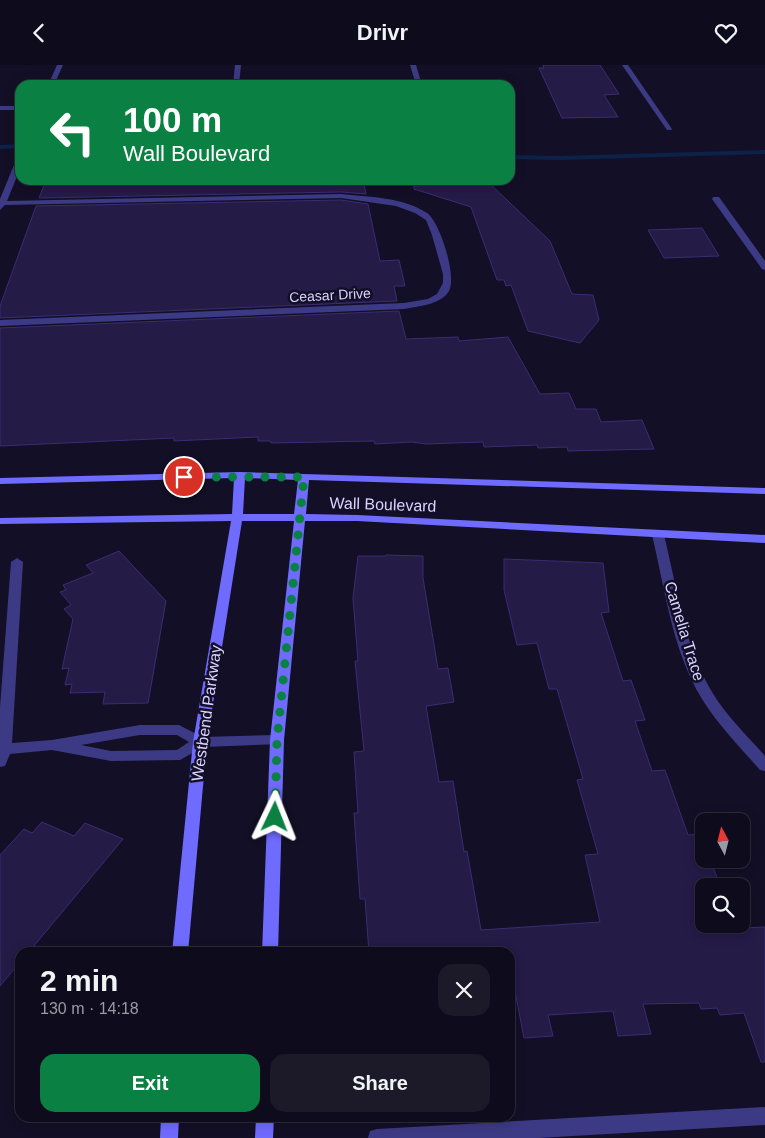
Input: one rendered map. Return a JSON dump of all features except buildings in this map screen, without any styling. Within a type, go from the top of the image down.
[{"type":"street","points":[[53,80],[60,65]]},
{"type":"street","points":[[236,80],[238,65]]},
{"type":"street","points":[[413,65],[418,80]]},
{"type":"street","points":[[625,65],[669,129]]},
{"type":"street","points":[[0,108],[15,108]]},
{"type":"street","points":[[1,206],[15,172]]},
{"type":"street","name":"Ceasar Drive","points":[[0,323],[404,306],[428,303],[443,295],[449,284],[448,273],[432,225],[426,216],[399,205],[377,201],[341,196],[1,206]]},
{"type":"street","points":[[716,199],[765,267]]},
{"type":"street","name":"Wall Boulevard","points":[[0,481],[240,475],[765,491]]},
{"type":"street","name":"Westbend Parkway","points":[[181,947],[200,742],[236,517],[240,475]]},
{"type":"street","points":[[270,947],[277,740],[304,477]]},
{"type":"street","name":"Wall Boulevard","points":[[0,521],[236,517],[357,518],[658,535],[765,539]]},
{"type":"street","name":"Camelia Trace","points":[[658,535],[688,650],[702,686],[723,717],[765,766]]},
{"type":"street","points":[[17,562],[2,755],[140,730],[180,730],[200,742]]},
{"type":"street","points":[[52,745],[111,756],[180,755],[200,742],[277,740]]},
{"type":"street","points":[[377,1138],[765,1116]]},
{"type":"street","points":[[169,1138],[170,1122]]},
{"type":"street","points":[[264,1138],[265,1122]]},
{"type":"waterway","points":[[0,147],[15,146]]},
{"type":"waterway","points":[[515,157],[560,158],[765,152]]},
{"type":"route","points":[[184,477],[240,475],[304,477],[277,740],[275,817]]}]
